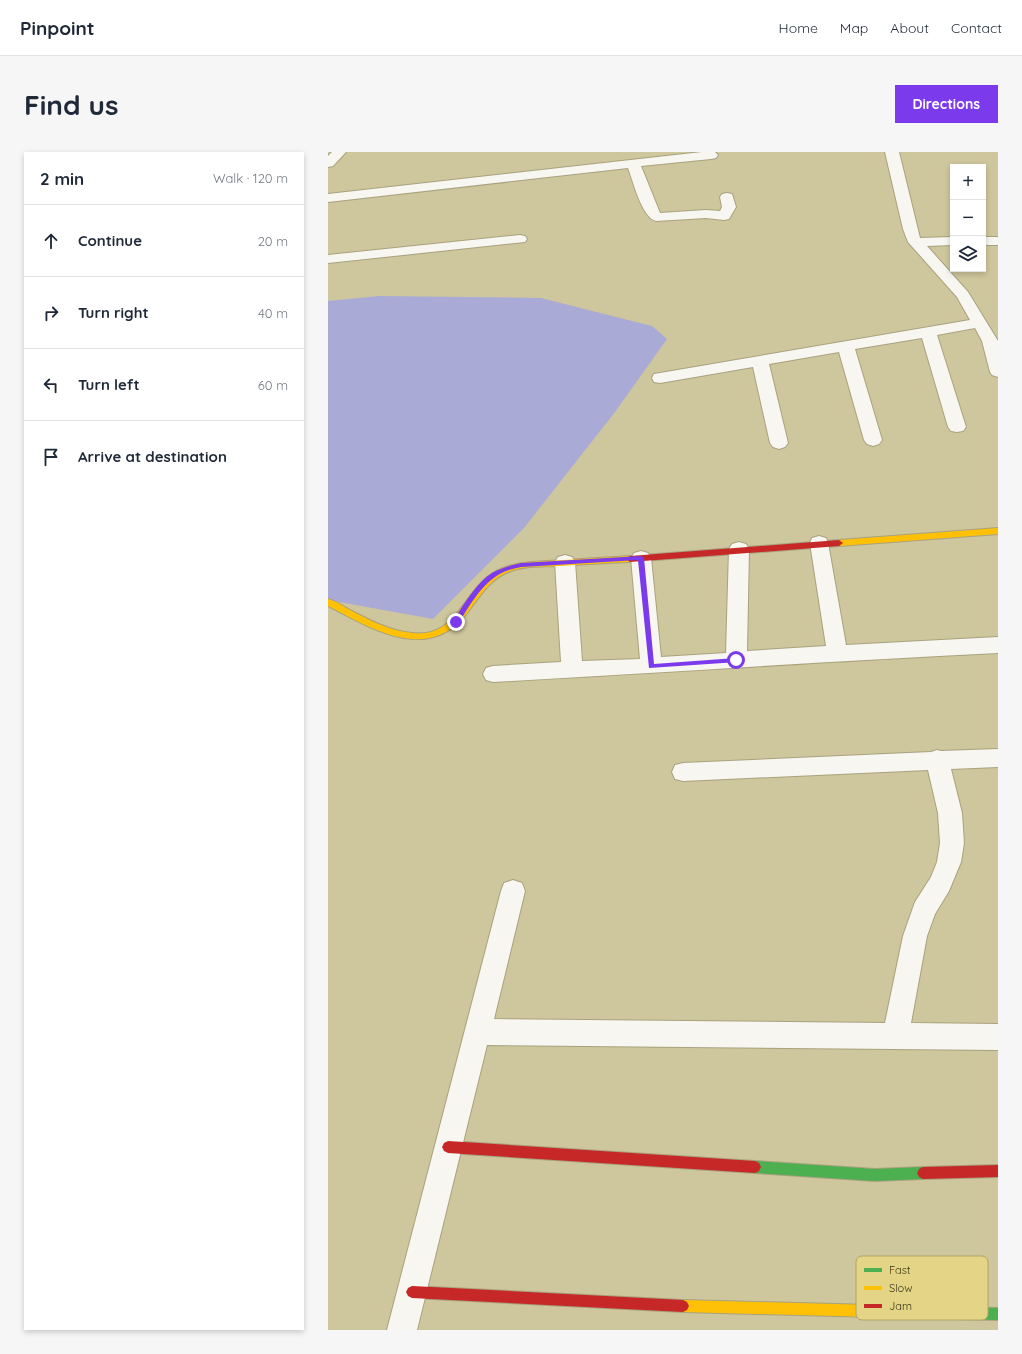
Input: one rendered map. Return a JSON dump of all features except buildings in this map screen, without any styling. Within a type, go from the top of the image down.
[{"type":"street","points":[[328,163],[339,152]]},
{"type":"street","points":[[892,152],[910,228],[915,242],[956,286],[980,323],[994,341],[998,372]]},
{"type":"street","points":[[328,198],[711,155]]},
{"type":"street","points":[[633,163],[652,214],[656,217],[706,214],[724,216],[729,207],[727,197]]},
{"type":"street","points":[[328,259],[520,239]]},
{"type":"street","points":[[915,242],[950,241]]},
{"type":"street","points":[[986,241],[998,241]]},
{"type":"street","points":[[660,378],[980,323]]},
{"type":"street","points":[[928,332],[957,427]]},
{"type":"street","points":[[846,347],[873,440]]},
{"type":"street","points":[[760,362],[779,443]]},
{"type":"street","points":[[328,602],[380,628],[403,636],[424,638],[442,632],[456,622],[479,589],[492,576],[507,568],[521,565],[641,558],[739,549],[998,531]]},
{"type":"street","points":[[819,543],[837,653]]},
{"type":"street","points":[[736,660],[739,549]]},
{"type":"street","points":[[641,558],[651,666]]},
{"type":"street","points":[[565,562],[572,670]]},
{"type":"street","points":[[493,674],[651,666],[837,653],[998,645]]},
{"type":"street","points":[[683,772],[937,759],[998,758]]},
{"type":"street","points":[[894,1036],[905,992],[915,936],[924,910],[940,883],[949,862],[952,843],[950,813],[937,759]]},
{"type":"street","points":[[402,1330],[513,891]]},
{"type":"street","points":[[477,1032],[998,1037]]},
{"type":"street","points":[[448,1147],[875,1175],[998,1172]]},
{"type":"street","points":[[412,1292],[703,1307],[856,1311]]},
{"type":"street","points":[[988,1314],[998,1314]]},
{"type":"water","points":[[379,296],[541,298],[652,326],[667,339],[615,412],[524,528],[433,619],[328,600],[328,301]]},
{"type":"traffic: fast","points":[[755,1167],[875,1175],[923,1173]]},
{"type":"traffic: fast","points":[[988,1314],[998,1314]]},
{"type":"traffic: slow","points":[[839,543],[998,531]]},
{"type":"traffic: slow","points":[[328,602],[359,618],[395,633],[413,637],[430,636],[446,629],[460,616],[490,579],[510,568],[531,564],[630,559]]},
{"type":"traffic: slow","points":[[683,1306],[856,1311]]},
{"type":"traffic: jam","points":[[630,559],[839,543]]},
{"type":"traffic: jam","points":[[448,1147],[755,1167]]},
{"type":"traffic: jam","points":[[923,1173],[998,1171]]},
{"type":"traffic: jam","points":[[412,1292],[683,1306]]},
{"type":"route","points":[[456,622],[479,589],[492,576],[507,568],[521,565],[641,558],[651,666],[736,660]]}]
